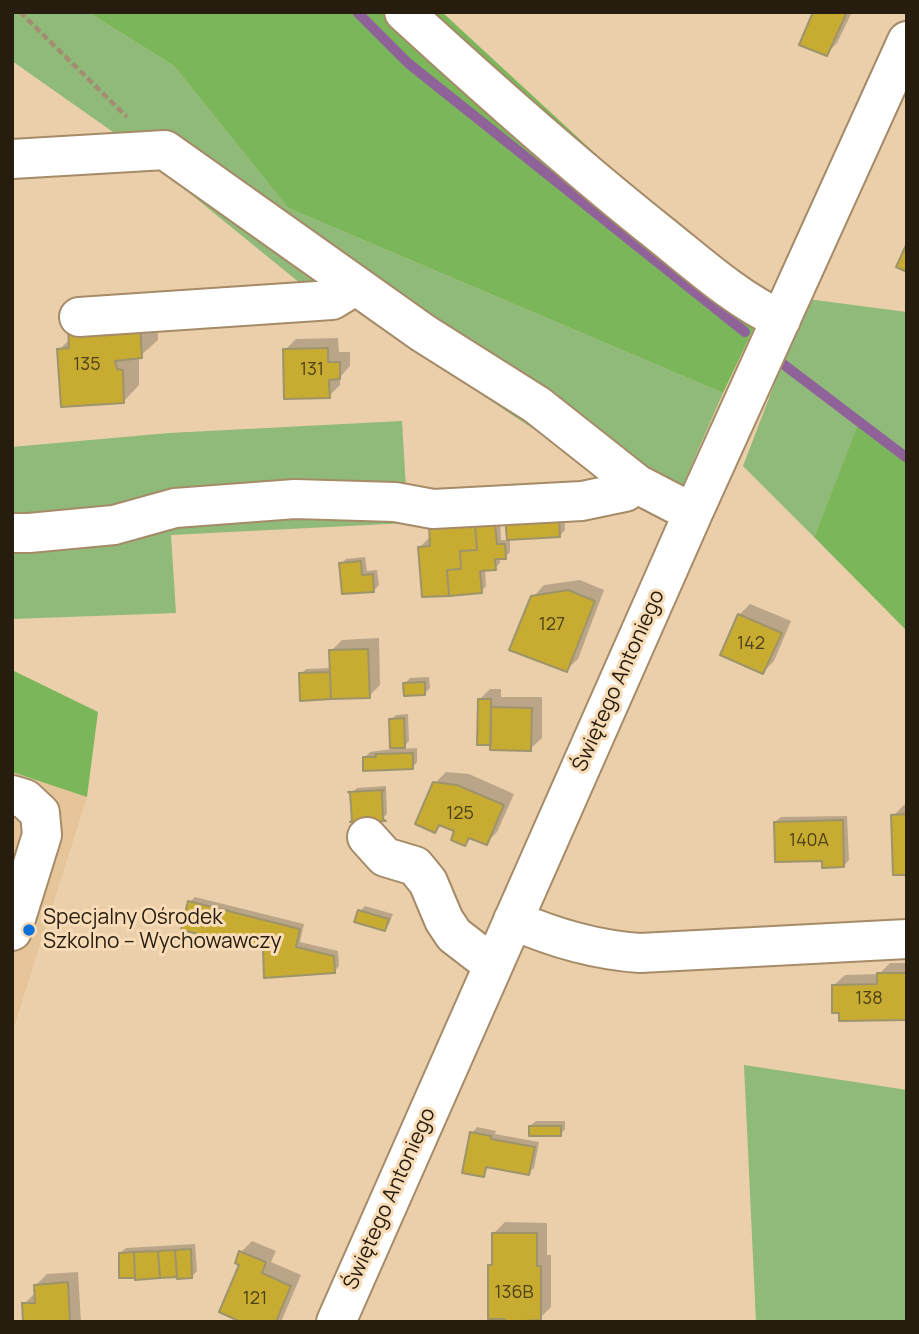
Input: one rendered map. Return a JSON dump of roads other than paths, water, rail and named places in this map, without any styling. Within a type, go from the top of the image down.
[{"type":"street","points":[[404,12],[489,90],[628,209],[750,305],[781,320]]},
{"type":"street","name":"Świętego Antoniego","points":[[336,1322],[693,513],[907,41]]},
{"type":"street","points":[[12,159],[165,150],[423,333],[537,405],[636,484],[693,513]]},
{"type":"street","points":[[79,317],[332,300],[355,286]]},
{"type":"street","points":[[12,533],[114,525],[175,508],[295,499],[395,502],[433,509],[582,501],[625,492],[636,484]]},
{"type":"street","points":[[12,795],[24,799],[40,813],[43,835],[12,931]]},
{"type":"street","points":[[367,837],[384,857],[415,866],[428,882],[444,920],[454,935],[493,965]]},
{"type":"street","points":[[513,920],[548,936],[586,946],[640,953],[907,939]]},
{"type":"waterway","points":[[357,12],[408,63],[745,332]]},
{"type":"waterway","points":[[783,364],[907,458]]},
{"type":"place","name":"Specjalny Ośrodek Szkolno – Wychowawczy","points":[[29,930]]}]
